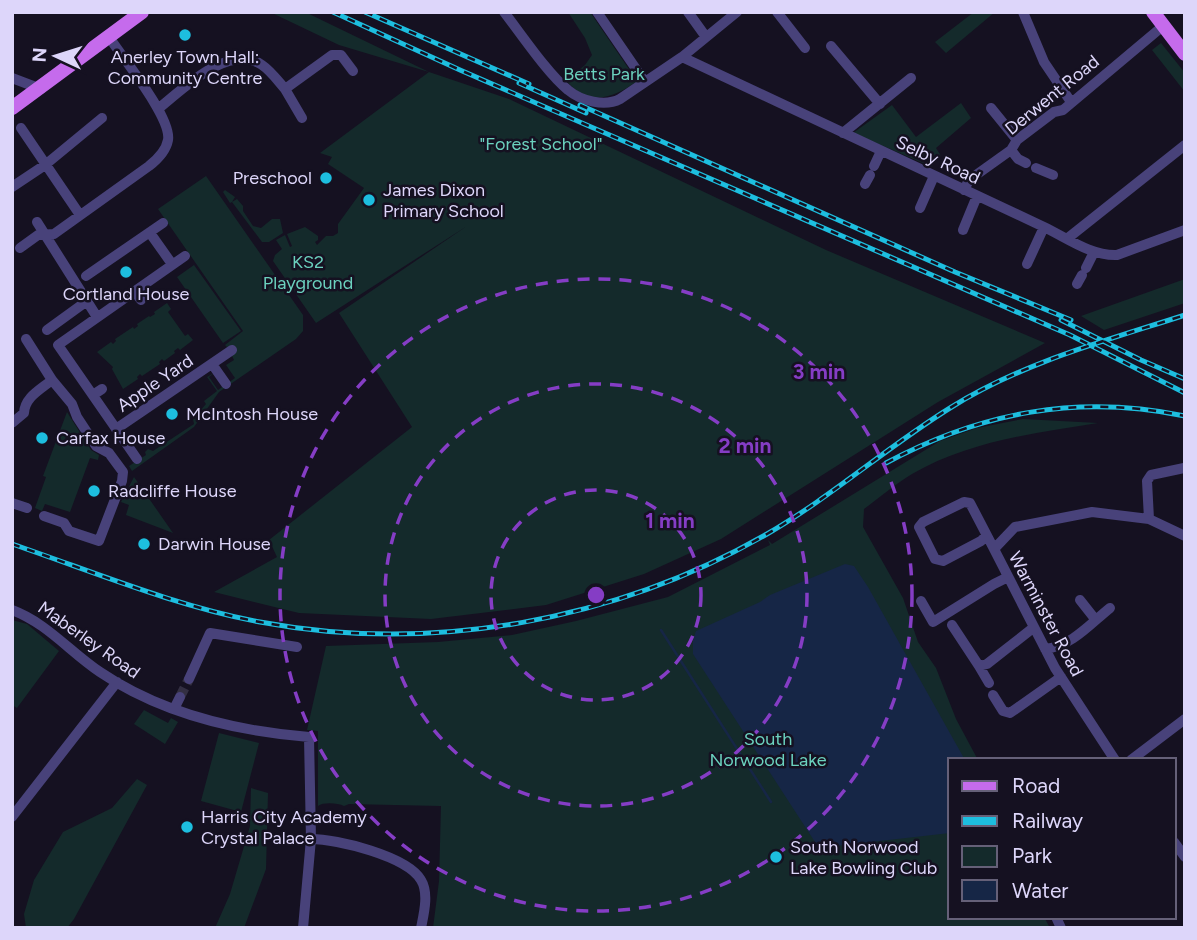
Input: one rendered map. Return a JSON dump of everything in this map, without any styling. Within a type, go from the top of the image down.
[{"type":"main road","points":[[12,108],[142,12]]},
{"type":"main road","points":[[1161,18],[1185,54]]},
{"type":"street","points":[[504,12],[569,91],[596,103],[616,102],[682,57],[737,12]]},
{"type":"street","points":[[597,12],[645,82]]},
{"type":"street","points":[[688,12],[706,37]]},
{"type":"street","points":[[776,12],[805,48]]},
{"type":"street","points":[[1023,12],[1044,62],[1071,102]]},
{"type":"street","name":"Derwent Road","points":[[964,190],[969,180],[1010,150],[1017,140],[1054,112],[1063,110],[1161,18]]},
{"type":"street","points":[[20,248],[38,235],[54,234],[159,159],[168,139],[166,125],[158,109],[109,37]]},
{"type":"street","points":[[831,46],[880,104]]},
{"type":"street","points":[[285,89],[332,55],[341,55],[353,71]]},
{"type":"street","name":"Selby Road","points":[[682,57],[1094,252]]},
{"type":"street","points":[[158,109],[212,66],[234,60],[253,61],[263,65],[285,89],[302,118]]},
{"type":"street","points":[[12,78],[41,89]]},
{"type":"street","points":[[843,133],[911,78]]},
{"type":"street","points":[[991,108],[1017,140]]},
{"type":"street","points":[[12,187],[45,165],[103,118]]},
{"type":"street","points":[[20,128],[80,215]]},
{"type":"street","points":[[1068,238],[1185,145]]},
{"type":"street","points":[[1010,150],[1026,163]]},
{"type":"street","points":[[869,175],[881,151]]},
{"type":"street","points":[[1037,167],[1053,175]]},
{"type":"street","points":[[920,208],[934,176]]},
{"type":"street","points":[[963,230],[977,196]]},
{"type":"street","points":[[37,222],[97,317]]},
{"type":"street","points":[[86,276],[163,223]]},
{"type":"street","points":[[1027,264],[1044,227]]},
{"type":"street","points":[[1082,275],[1094,252],[1116,255],[1185,230]]},
{"type":"street","points":[[150,233],[172,264]]},
{"type":"street","name":"Apple Yard","points":[[137,459],[58,345],[185,256]]},
{"type":"street","points":[[134,290],[141,300]]},
{"type":"street","points":[[47,330],[88,302]]},
{"type":"street","points":[[26,339],[52,380],[72,404],[77,417],[96,446],[109,453],[123,472],[99,541],[69,531],[64,523],[44,516]]},
{"type":"street","name":"Apple Yard","points":[[116,429],[232,350]]},
{"type":"street","name":"Apple Yard","points":[[212,364],[226,384]]},
{"type":"street","points":[[12,423],[24,413],[29,399],[52,380]]},
{"type":"street","name":"Apple Yard","points":[[93,395],[102,389]]},
{"type":"street","points":[[1149,519],[1147,481],[1150,475],[1184,468]]},
{"type":"street","points":[[986,536],[943,561],[935,559],[919,527],[923,522],[964,502],[970,503],[994,549]]},
{"type":"street","points":[[12,503],[27,508]]},
{"type":"street","name":"Warminster Road","points":[[1114,758],[1060,677],[994,549],[1014,527],[1092,512],[1149,519],[1185,536]]},
{"type":"street","points":[[921,601],[933,622],[1008,578]]},
{"type":"street","points":[[1080,600],[1095,620]]},
{"type":"street","points":[[1045,649],[1058,647],[1078,635],[1110,608]]},
{"type":"street","name":"Maberley Road","points":[[12,610],[43,626],[86,662],[117,682],[174,709],[218,724],[250,731],[309,737],[311,839]]},
{"type":"street","points":[[952,625],[989,683]]},
{"type":"street","points":[[979,666],[987,664],[1033,628]]},
{"type":"street","points":[[188,679],[210,634],[296,647]]},
{"type":"street","points":[[280,656],[282,645]]},
{"type":"street","points":[[993,695],[1003,711],[1010,713],[1060,677]]},
{"type":"street","points":[[12,817],[117,682]]},
{"type":"street","points":[[174,709],[180,697]]},
{"type":"street","points":[[1134,758],[1185,719]]},
{"type":"street","points":[[303,928],[311,839],[348,843],[395,860],[411,869],[422,881],[425,892],[421,928]]},
{"type":"green space","points":[[270,12],[305,12],[429,72],[339,45]]},
{"type":"green space","name":"Betts Park","points":[[568,12],[590,12],[637,81],[610,96],[591,97],[574,89],[566,80],[585,65],[592,55],[585,38]]},
{"type":"green space","points":[[974,12],[995,12],[946,53],[935,42]]},
{"type":"green space","points":[[1161,43],[1185,73],[1185,92],[1152,50]]},
{"type":"green space","points":[[429,72],[509,99],[826,250],[1045,343],[938,402],[721,539],[644,574],[546,605],[431,619],[299,613],[214,592],[277,557],[269,540],[412,427],[339,313],[467,226],[316,323],[273,261],[282,249],[276,240],[285,235],[290,247],[292,246],[287,234],[305,227],[318,236],[315,242],[317,245],[326,236],[338,233],[338,224],[364,188],[328,164],[332,157],[320,153]]},
{"type":"green space","points":[[961,103],[971,118],[936,148],[941,156],[934,161],[932,167],[853,133],[892,105],[916,137]]},
{"type":"green space","points":[[206,176],[303,315],[303,331],[296,339],[219,392],[194,427],[132,471],[129,466],[146,455],[148,449],[153,451],[194,424],[193,419],[206,404],[204,401],[217,391],[207,377],[214,373],[209,377],[218,390],[235,378],[226,365],[234,360],[231,354],[234,352],[230,346],[225,345],[243,331],[158,209]]},
{"type":"green space","points":[[225,190],[235,197],[230,203],[223,192]]},
{"type":"green space","points":[[237,199],[253,226],[261,228],[272,219],[280,219],[283,233],[269,242],[262,242],[232,202]]},
{"type":"green space","points":[[194,265],[241,331],[223,343],[177,277]]},
{"type":"green space","points":[[1185,279],[1185,303],[1104,330],[1081,316]]},
{"type":"green space","points":[[167,303],[171,309],[168,312],[185,336],[188,334],[193,340],[180,350],[178,348],[164,361],[162,359],[160,364],[142,376],[140,374],[138,379],[123,389],[113,367],[97,352],[111,342],[113,344],[115,339],[133,327],[134,329]]},
{"type":"green space","points":[[67,412],[91,450],[99,455],[98,460],[90,458],[70,512],[45,504],[42,511],[35,508],[46,477],[43,476]]},
{"type":"green space","name":"South Norwood Lake","points":[[1023,419],[1098,423],[1003,440],[934,463],[906,478],[864,509],[863,527],[903,598],[918,642],[936,668],[956,719],[977,758],[948,758],[948,919],[1045,919],[1050,928],[433,928],[439,881],[441,806],[344,806],[331,803],[318,806],[318,731],[307,730],[326,646],[438,642],[512,635],[668,597],[770,545],[768,540],[772,544],[940,441],[977,428]]},
{"type":"green space","points":[[134,477],[173,533],[126,515],[129,505],[121,502]]},
{"type":"green space","points":[[12,620],[27,624],[59,651],[17,708],[12,705]]},
{"type":"green space","points":[[144,710],[168,723],[171,718],[178,722],[165,744],[134,724]]},
{"type":"green space","points":[[219,733],[259,743],[241,812],[201,801]]},
{"type":"green space","points":[[137,779],[147,785],[74,919],[67,928],[26,928],[24,914],[34,880],[63,832],[112,808]]},
{"type":"green space","points":[[251,788],[268,793],[266,869],[244,928],[215,928],[230,894],[250,826]]},
{"type":"water","name":"South Norwood Lake","points":[[845,564],[854,566],[964,758],[948,758],[948,833],[827,847],[815,842],[693,654],[696,631],[770,595]]},
{"type":"waterway","points":[[661,630],[771,802]]},
{"type":"tunnel","points":[[180,697],[189,679]]},
{"type":"railway","points":[[333,12],[460,70],[1070,335],[1185,393]]},
{"type":"railway","points":[[365,12],[529,84]]},
{"type":"railway","points":[[519,83],[586,113]]},
{"type":"railway","points":[[580,105],[955,272],[1071,320]]},
{"type":"railway","points":[[12,544],[166,598],[260,622],[325,631],[391,634],[456,631],[521,623],[586,609],[648,589],[709,564],[791,520],[927,423],[977,392],[1064,354],[1185,315]]},
{"type":"railway","points":[[1061,320],[1185,379]]},
{"type":"railway","points":[[886,463],[958,431],[1031,412],[1106,407],[1185,416]]},
{"type":"place","name":"Anerley Town Hall: Community Centre","points":[[185,35]]},
{"type":"place","name":"Preschool","points":[[326,178]]},
{"type":"place","name":"James Dixon Primary School","points":[[369,200]]},
{"type":"place","name":"Cortland House","points":[[126,272]]},
{"type":"place","name":"McIntosh House","points":[[172,414]]},
{"type":"place","name":"Carfax House","points":[[42,438]]},
{"type":"place","name":"Radcliffe House","points":[[94,491]]},
{"type":"place","name":"Darwin House","points":[[144,544]]},
{"type":"place","name":"Harris City Academy Crystal Palace","points":[[187,827]]},
{"type":"place","name":"South Norwood Lake Bowling Club","points":[[776,857]]},
{"type":"park label","name":"\"Forest School\"","points":[[541,144]]},
{"type":"park label","name":"KS2 Playground","points":[[308,272]]}]
